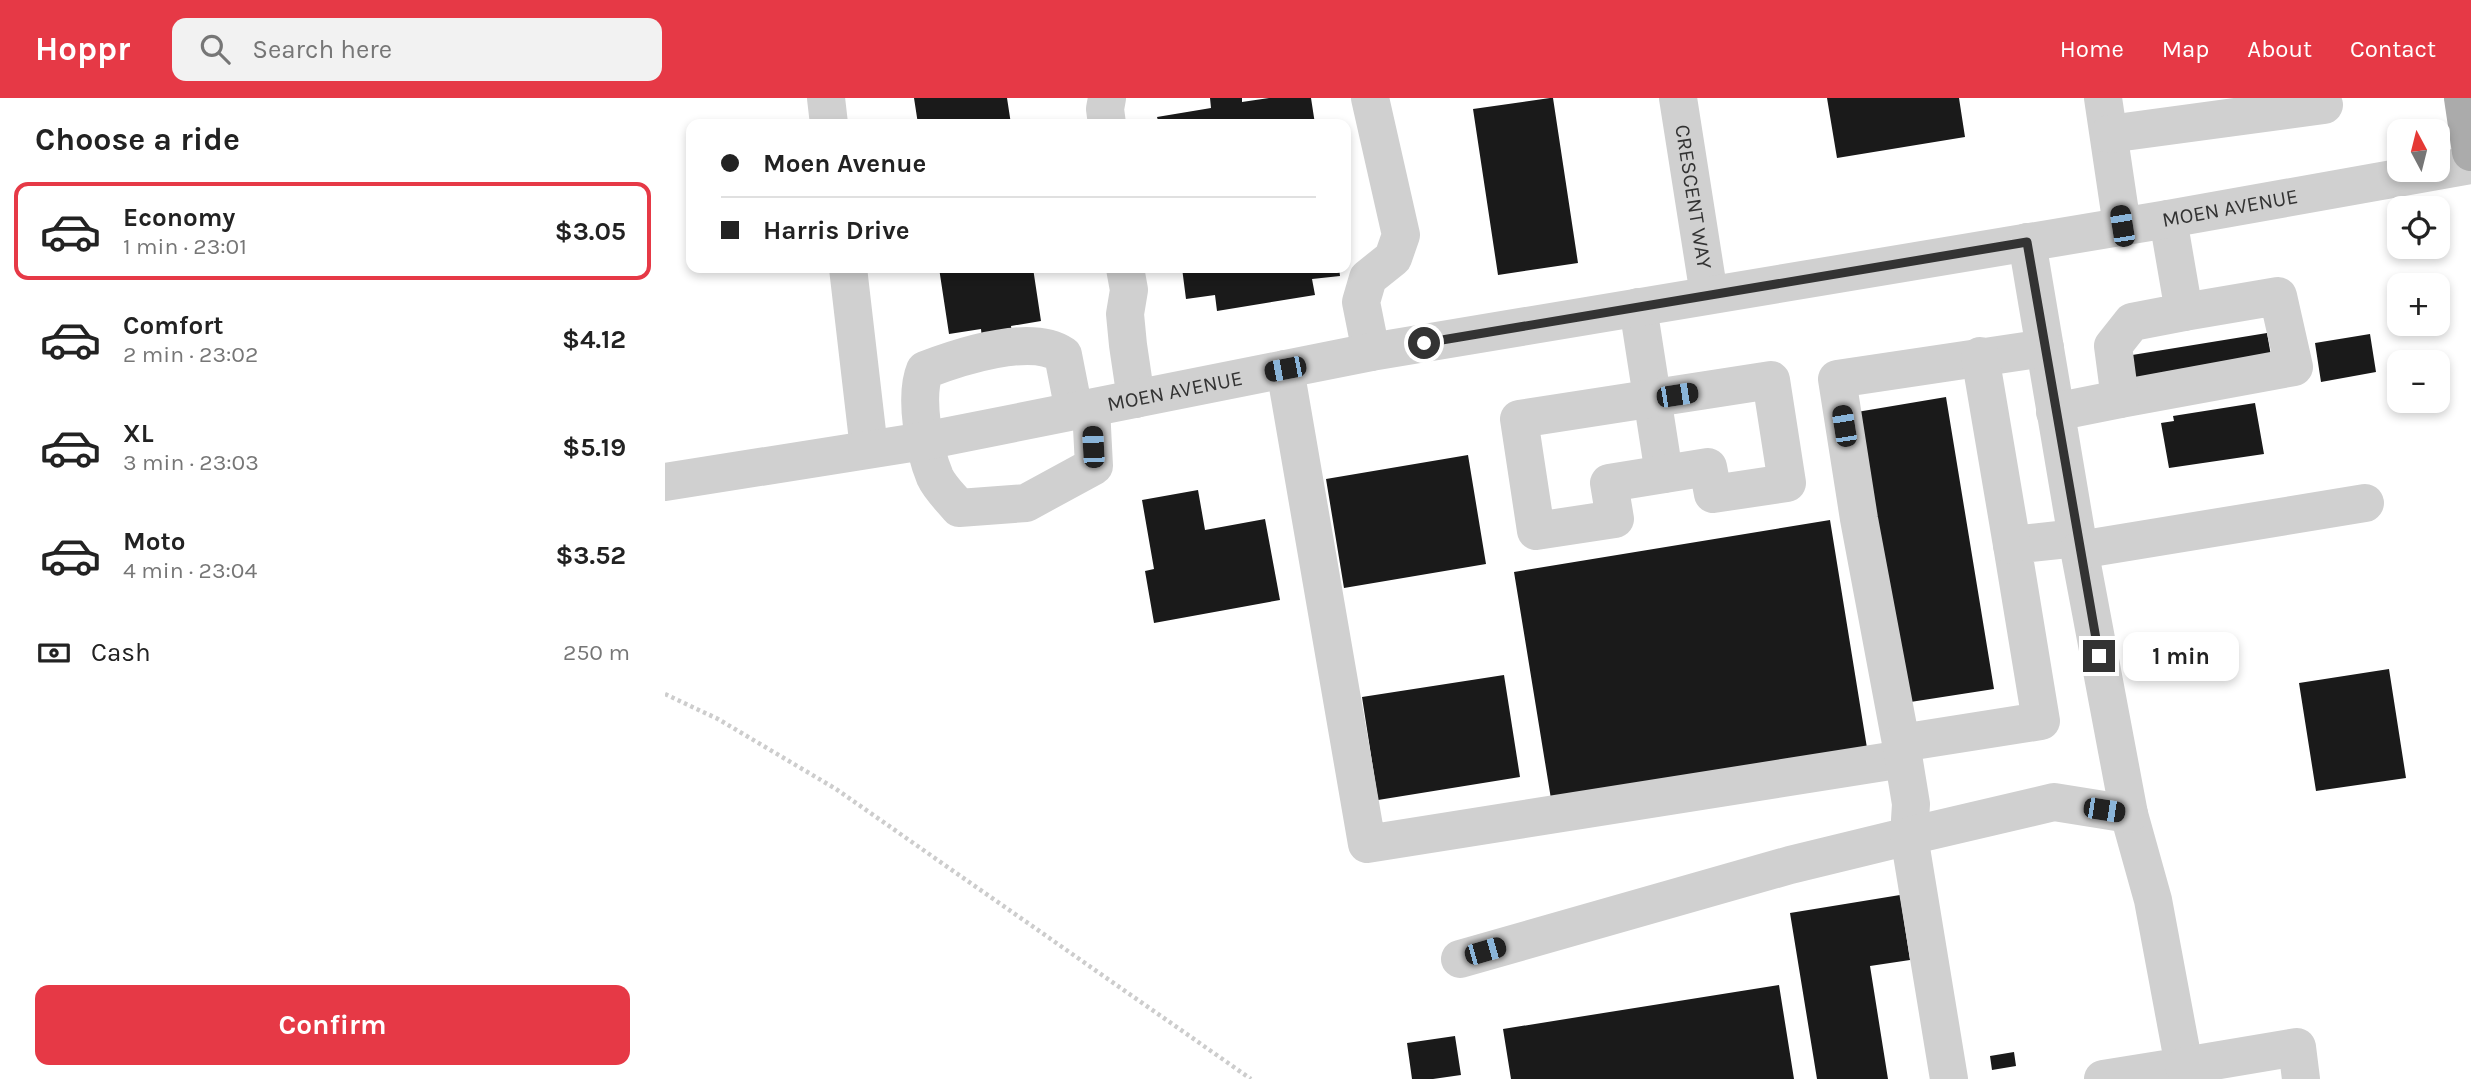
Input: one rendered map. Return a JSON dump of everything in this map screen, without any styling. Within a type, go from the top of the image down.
[{"type":"main road","points":[[2463,98],[2471,152]]},
{"type":"street","points":[[825,98],[828,119]]},
{"type":"street","points":[[1107,98],[1107,119]]},
{"type":"street","points":[[1370,98],[1401,234],[1393,258],[1368,278],[1361,302],[1371,352]]},
{"type":"street","name":"CRESCENT WAY","points":[[1678,98],[1709,295]]},
{"type":"street","points":[[2122,226],[2106,116],[2324,105]]},
{"type":"street","name":"MOEN AVENUE","points":[[665,482],[925,441],[1371,352],[2168,219],[2471,165]]},
{"type":"street","points":[[2168,219],[2184,312]]},
{"type":"street","points":[[2027,242],[2078,544],[2129,814],[2153,900],[2185,1066]]},
{"type":"street","points":[[849,273],[869,449]]},
{"type":"street","points":[[1126,273],[1129,290],[1125,314],[1136,399]]},
{"type":"street","points":[[2055,412],[2294,367],[2278,296],[2132,322],[2113,346],[2120,399]]},
{"type":"street","points":[[1638,307],[1664,474]]},
{"type":"street","points":[[1026,345],[1056,350],[1063,355],[1083,410],[1094,466],[1026,503],[959,508],[936,479],[925,441],[920,381],[925,370],[955,359],[1026,345]]},
{"type":"street","points":[[1949,1079],[1909,836],[1911,804],[1859,519],[1837,379],[2045,348]]},
{"type":"street","points":[[1285,369],[1367,844],[1902,751],[2041,720],[1980,356]]},
{"type":"street","points":[[1771,380],[1787,483],[1713,494],[1708,467],[1609,483],[1615,519],[1536,531],[1519,419],[1654,399],[1771,380]]},
{"type":"street","points":[[2012,545],[2078,544],[2365,503]]},
{"type":"street","points":[[1460,958],[1790,865],[2054,802],[2129,814]]},
{"type":"street","points":[[2103,1079],[2297,1047],[2301,1079]]},
{"type":"path","points":[[665,694],[718,719],[836,789],[1251,1079]]},
{"type":"building","points":[[914,98],[1007,98],[1010,119],[917,119]]},
{"type":"building","points":[[1210,98],[1242,98],[1242,102],[1269,98],[1311,98],[1314,119],[1157,117],[1211,108]]},
{"type":"building","points":[[1553,98],[1578,263],[1498,275],[1473,109]]},
{"type":"building","points":[[1827,98],[1959,98],[1965,137],[1837,158]]},
{"type":"building","points":[[940,273],[1034,273],[1041,321],[1011,326],[1012,334],[982,339],[981,329],[949,334]]},
{"type":"building","points":[[1183,273],[1340,273],[1340,276],[1312,279],[1315,295],[1217,311],[1215,295],[1186,299]]},
{"type":"building","points":[[2267,333],[2273,367],[2131,390],[2126,356]]},
{"type":"building","points":[[2370,334],[2376,372],[2321,382],[2315,343]]},
{"type":"building","points":[[1946,397],[1994,689],[1904,703],[1857,412]]},
{"type":"building","points":[[2255,403],[2264,454],[2169,468],[2161,423],[2174,421],[2173,416]]},
{"type":"building","points":[[1468,455],[1486,564],[1344,588],[1326,479]]},
{"type":"building","points":[[1198,490],[1205,530],[1265,519],[1280,600],[1154,623],[1145,571],[1154,569],[1142,500]]},
{"type":"building","points":[[1830,520],[1867,748],[1551,799],[1514,572]]},
{"type":"building","points":[[2389,669],[2406,778],[2316,791],[2299,683]]},
{"type":"building","points":[[1504,675],[1520,777],[1378,800],[1362,697]]},
{"type":"building","points":[[1900,895],[1910,960],[1870,966],[1888,1079],[1817,1079],[1790,913]]},
{"type":"building","points":[[1779,985],[1794,1079],[1511,1079],[1503,1029]]},
{"type":"building","points":[[1455,1036],[1461,1075],[1412,1079],[1407,1043]]},
{"type":"building","points":[[2014,1052],[2016,1066],[1992,1070],[1990,1056]]},
{"type":"route","points":[[1424,343],[2027,242],[2099,656]]}]
